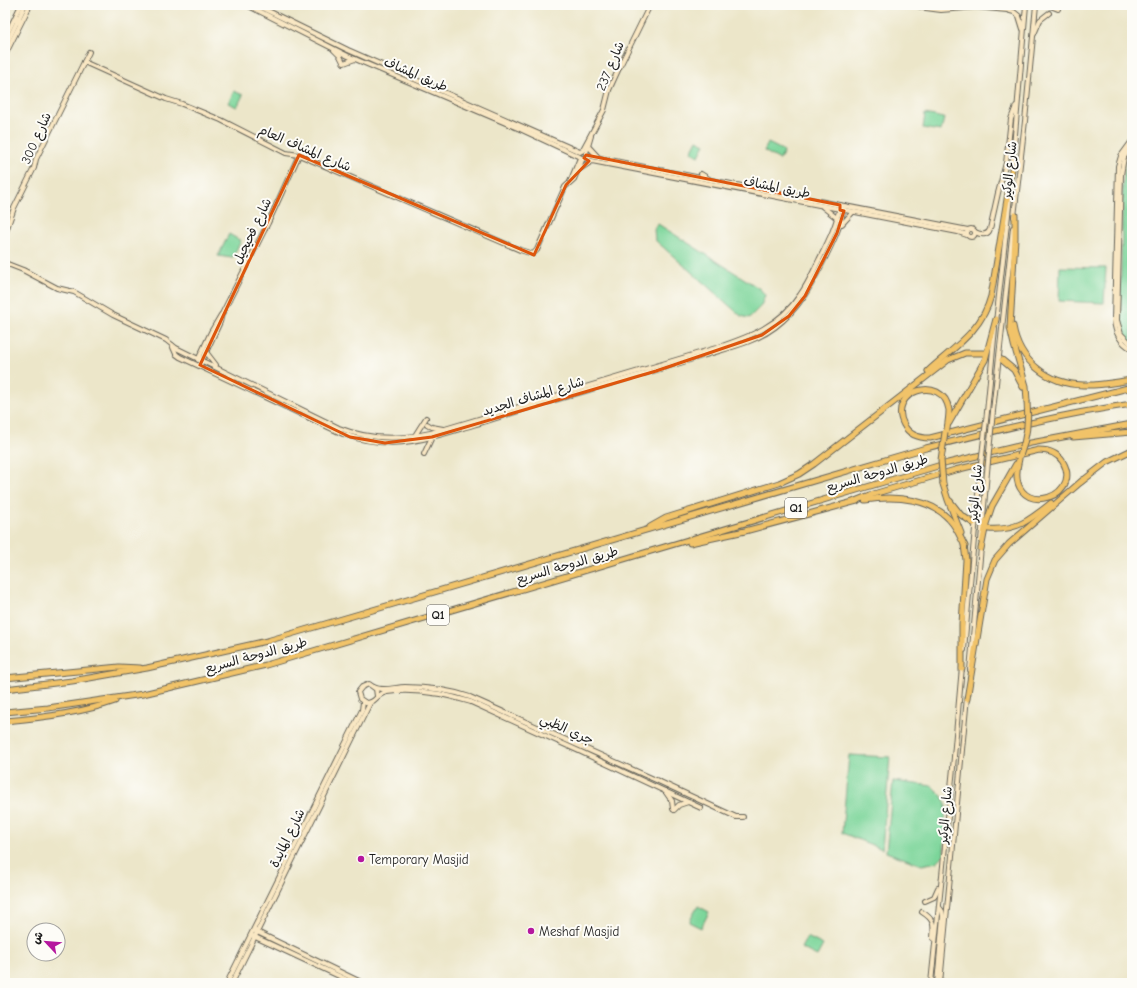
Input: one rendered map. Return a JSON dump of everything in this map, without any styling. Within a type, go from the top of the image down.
[{"type":"highway","points":[[907,391],[973,331],[987,310],[991,296],[1012,169]]},
{"type":"highway","points":[[678,544],[711,539],[855,501],[870,495],[955,470],[986,462],[1039,450],[1050,452],[1062,460],[1066,469],[1066,476],[1063,486],[1059,492],[1048,498],[1037,498],[1027,495],[1017,482],[1016,470],[1019,458],[1025,441],[1028,427],[1026,386],[1012,337],[1010,319],[1015,238],[1014,215]]},
{"type":"highway","points":[[1012,301],[1013,328],[1020,346],[1029,361],[1043,373],[1057,381],[1085,386],[1132,380]]},
{"type":"highway","points":[[946,430],[985,360],[996,320]]},
{"type":"highway","points":[[645,530],[666,518],[779,483],[799,474],[953,357],[972,352],[985,353]]},
{"type":"highway","points":[[1002,360],[1017,374],[1027,399]]},
{"type":"highway","points":[[962,669],[962,624],[966,560],[965,546],[943,484],[941,460],[946,430],[949,410],[945,400],[934,391],[924,389],[916,390],[906,397],[901,409],[903,424],[906,429],[914,435],[923,438],[930,438],[1132,387]]},
{"type":"highway","points":[[1105,408],[1132,401]]},
{"type":"highway","name":"طريق الدوحة السريع","points":[[5,689],[72,681],[147,668],[267,642],[926,448],[1023,424],[1132,404]]},
{"type":"highway","name":"طريق الدوحة السريع","points":[[5,712],[48,708],[125,697],[197,682],[266,665],[948,463],[1132,424]]},
{"type":"highway","points":[[1056,439],[1132,432]]},
{"type":"highway","points":[[988,529],[1006,529],[1022,524],[1108,462],[1132,450]]},
{"type":"highway","points":[[980,549],[992,506],[1019,458]]},
{"type":"highway","points":[[967,700],[985,587],[991,566],[999,554],[1009,544],[1083,480]]},
{"type":"highway","points":[[946,493],[957,511],[973,523]]},
{"type":"highway","points":[[855,501],[893,498],[905,499],[925,504],[940,512],[950,520],[965,546]]},
{"type":"highway","points":[[5,678],[119,667],[147,668]]},
{"type":"highway","points":[[5,721],[101,706],[125,697]]},
{"type":"street","points":[[5,38],[21,5]]},
{"type":"street","points":[[20,24],[19,18],[25,5]]},
{"type":"street","points":[[5,55],[30,5]]},
{"type":"street","name":"طريق المشاف","points":[[247,5],[356,59],[478,110],[571,152],[800,197],[853,212],[967,235]]},
{"type":"street","name":"طريق المشاف","points":[[256,5],[322,38],[575,149],[592,161],[822,206],[889,215],[968,230],[973,229],[975,232]]},
{"type":"street","name":"شارع 237","points":[[570,182],[604,110],[609,90],[650,5]]},
{"type":"street","points":[[914,5],[929,9],[950,10],[976,7],[1007,10],[1014,12],[1019,16],[1024,31]]},
{"type":"street","name":"شارع الوكير","points":[[931,983],[969,602],[980,473],[1012,169],[1026,5]]},
{"type":"street","name":"شارع الوكير","points":[[939,983],[967,700],[993,410],[1025,121],[1036,5]]},
{"type":"street","points":[[1048,5],[1058,9]]},
{"type":"street","points":[[929,9],[937,14]]},
{"type":"street","points":[[1033,38],[1040,20],[1049,13]]},
{"type":"street","points":[[5,47],[17,22],[16,16]]},
{"type":"street","points":[[319,31],[322,38]]},
{"type":"street","points":[[332,48],[340,56],[343,62],[356,59]]},
{"type":"street","name":"شارع 300","points":[[5,234],[14,208],[34,168],[36,159],[89,52]]},
{"type":"street","name":"شارع المشاف العام","points":[[84,62],[166,99],[221,120],[286,153],[299,155],[520,250]]},
{"type":"street","points":[[968,230],[967,235],[972,237],[975,232],[985,234],[988,233],[990,229],[1006,163],[1011,119],[1018,102]]},
{"type":"street","name":"شارع 237","points":[[520,250],[533,254],[536,250],[565,186],[573,180],[577,172],[587,140],[591,136]]},
{"type":"street","points":[[575,149],[583,145],[587,140]]},
{"type":"street","points":[[1132,140],[1121,156],[1118,166],[1114,314],[1114,325],[1118,335],[1123,342],[1132,349]]},
{"type":"street","points":[[588,146],[599,158]]},
{"type":"street","points":[[1132,146],[1124,158],[1121,175],[1117,320],[1121,334],[1132,345]]},
{"type":"street","points":[[571,152],[578,163]]},
{"type":"street","name":"شارع فحيحيل","points":[[198,365],[268,224],[299,155]]},
{"type":"street","points":[[577,172],[592,161]]},
{"type":"street","points":[[675,173],[683,171]]},
{"type":"street","points":[[701,174],[711,180]]},
{"type":"street","points":[[767,191],[775,187]]},
{"type":"street","points":[[792,191],[800,197]]},
{"type":"street","points":[[822,206],[838,219]]},
{"type":"street","name":"شارع المشاف الجديد","points":[[5,263],[23,270],[57,288],[74,292],[107,312],[166,340],[192,355],[338,428],[357,435],[385,439],[414,437],[445,429],[716,348],[760,331],[782,316],[800,295],[833,232],[842,208]]},
{"type":"street","name":"شارع المشاف الجديد","points":[[172,344],[178,356],[337,432],[364,440],[392,443],[432,438],[573,394],[656,371],[735,346],[762,335],[782,322],[802,301],[812,284],[840,226],[842,208]]},
{"type":"street","points":[[840,226],[853,212]]},
{"type":"street","points":[[889,215],[898,213]]},
{"type":"street","points":[[192,355],[204,352],[217,367]]},
{"type":"street","points":[[281,404],[285,403],[301,409]]},
{"type":"street","points":[[414,437],[426,418]]},
{"type":"street","points":[[427,424],[433,427],[445,429]]},
{"type":"street","points":[[424,454],[432,438]]},
{"type":"street","points":[[367,684],[374,687],[377,692],[377,696],[375,700],[370,703],[363,702],[358,696],[360,688],[367,684]]},
{"type":"street","name":"جري الظبي","points":[[374,687],[381,689],[404,687],[434,689],[464,695],[736,817],[743,817]]},
{"type":"street","name":"جري الظبي","points":[[377,696],[388,692],[410,691],[447,696],[470,702],[701,808]]},
{"type":"street","points":[[480,701],[487,700]]},
{"type":"street","name":"شارع المايدة","points":[[232,983],[255,931],[362,710],[363,702]]},
{"type":"street","points":[[464,704],[470,702]]},
{"type":"street","name":"شارع المايدة","points":[[255,931],[280,886],[370,703]]},
{"type":"street","points":[[530,720],[535,726]]},
{"type":"street","points":[[518,723],[520,727]]},
{"type":"street","points":[[573,752],[579,751]]},
{"type":"street","points":[[665,791],[672,801],[673,810],[679,805],[688,802]]},
{"type":"street","points":[[310,824],[311,829]]},
{"type":"street","points":[[925,901],[932,899],[936,895],[939,882],[942,878]]},
{"type":"street","points":[[280,886],[284,883]]},
{"type":"street","points":[[939,907],[943,916],[939,983]]},
{"type":"street","points":[[922,912],[930,917],[933,922],[935,946]]},
{"type":"street","points":[[255,931],[363,983]]},
{"type":"street","points":[[253,936],[354,983]]},
{"type":"street","name":"شارع المايدة","points":[[227,983],[253,936]]},
{"type":"street","points":[[267,942],[271,947]]},
{"type":"street","points":[[280,943],[288,943]]},
{"type":"highlighted area","points":[[299,155],[534,255],[566,185],[589,161],[584,158],[586,155],[840,205],[840,210],[844,211],[837,233],[805,296],[789,316],[762,335],[656,371],[432,437],[385,443],[350,437],[200,365]]},
{"type":"green space","points":[[234,91],[243,95],[237,107],[228,103]]},
{"type":"green space","points":[[925,114],[944,118],[941,131],[923,128]]},
{"type":"green space","points":[[697,140],[705,144],[699,156],[691,152]]},
{"type":"green space","points":[[768,143],[784,151],[780,160],[764,151]]},
{"type":"green space","points":[[1132,151],[1132,342],[1126,335],[1123,328],[1120,311],[1123,181],[1126,162]]},
{"type":"green space","points":[[658,224],[760,289],[765,295],[761,306],[749,318],[741,316],[655,240],[654,229]]},
{"type":"green space","points":[[229,234],[241,241],[232,258],[218,256]]},
{"type":"green space","points":[[1060,267],[1106,268],[1104,303],[1059,301]]},
{"type":"green space","points":[[849,755],[890,757],[882,849],[842,833]]},
{"type":"green space","points":[[893,781],[932,786],[941,795],[946,803],[944,855],[937,862],[922,865],[886,852]]},
{"type":"green space","points":[[698,906],[709,912],[701,928],[689,922]]},
{"type":"green space","points":[[807,937],[823,945],[817,956],[801,948]]},
{"type":"place","name":"Temporary Masjid","points":[[361,859]]},
{"type":"place","name":"Meshaf Masjid","points":[[531,931]]}]
